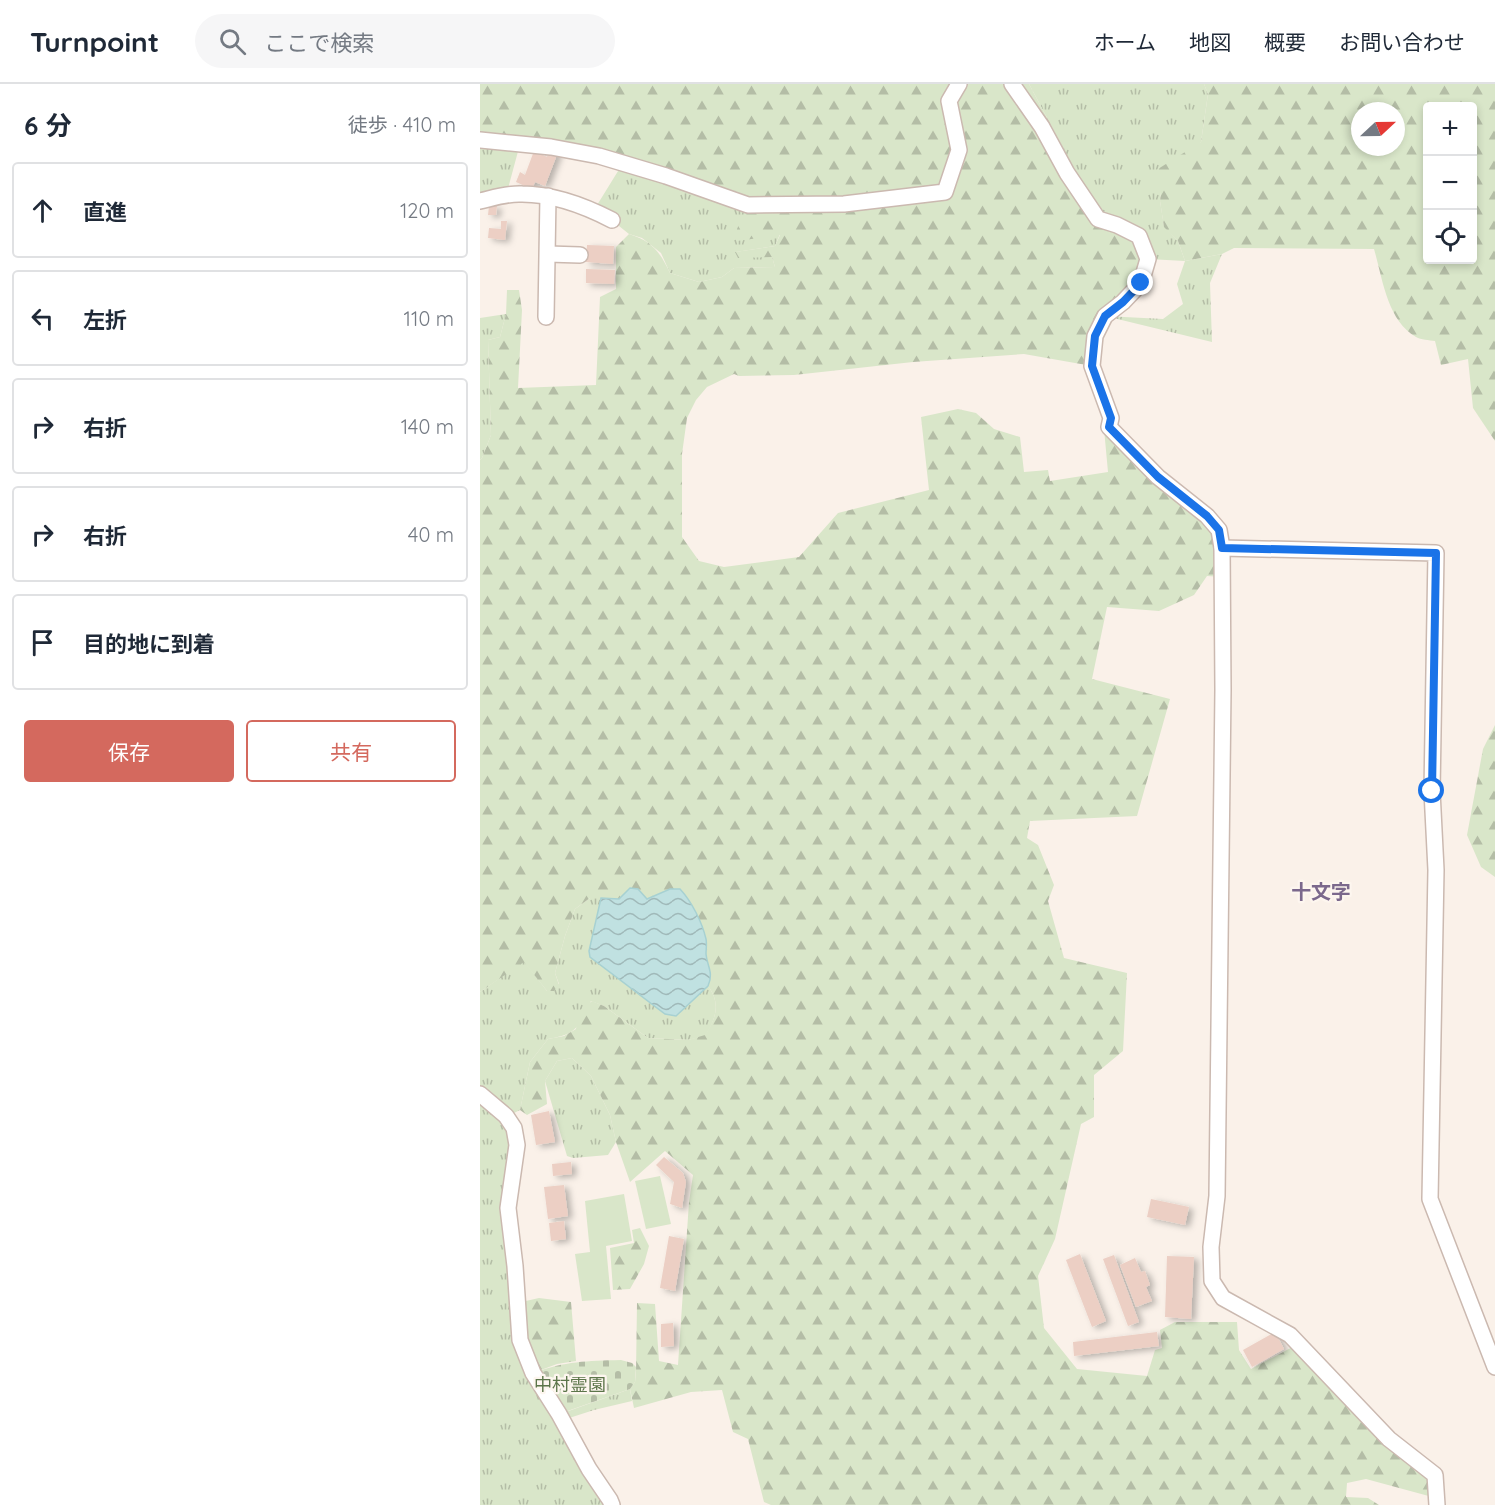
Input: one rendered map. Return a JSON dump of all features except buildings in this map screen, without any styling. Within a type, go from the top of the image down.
[{"type":"street","points":[[480,140],[551,147],[599,156],[666,176],[748,205],[844,204],[945,192],[959,150],[949,101],[959,84]]},
{"type":"street","points":[[1012,84],[1042,127],[1067,173],[1098,219],[1139,236],[1148,259],[1141,283],[1123,302],[1105,316],[1095,336],[1092,366],[1111,418],[1109,427],[1158,477],[1207,516],[1219,530],[1222,548],[1223,690],[1217,1196],[1211,1247],[1212,1281],[1223,1298],[1290,1335],[1389,1439],[1434,1475],[1437,1505]]},
{"type":"street","points":[[480,201],[520,194],[548,196],[594,210],[612,220]]},
{"type":"street","points":[[546,317],[548,196]]},
{"type":"street","points":[[548,254],[580,255]]},
{"type":"street","points":[[1222,548],[1436,553],[1432,791],[1436,870],[1430,1199],[1495,1367]]},
{"type":"street","points":[[480,1094],[506,1116],[514,1128],[517,1145],[508,1208],[520,1340],[533,1373],[612,1505]]},
{"type":"green space","points":[[480,84],[1029,84],[1092,202],[1098,219],[1139,236],[1148,259],[1141,283],[1105,316],[1092,366],[1024,354],[913,362],[794,375],[739,376],[734,374],[707,387],[696,400],[687,418],[682,454],[682,537],[699,561],[724,567],[799,557],[838,513],[929,490],[921,417],[958,409],[976,413],[994,429],[1020,437],[1024,472],[1048,470],[1050,481],[1108,472],[1104,429],[1219,530],[1222,577],[1207,576],[1194,595],[1159,611],[1107,607],[1092,679],[1170,699],[1137,816],[1030,821],[1027,838],[1038,845],[1054,885],[1048,901],[1064,958],[1127,973],[1123,1051],[1094,1075],[1094,1117],[1081,1124],[1055,1239],[1038,1276],[1044,1328],[1077,1369],[1147,1376],[1155,1350],[1162,1348],[1160,1330],[1175,1322],[1237,1322],[1239,1350],[1251,1369],[1298,1344],[1435,1475],[1436,1498],[1366,1479],[1347,1483],[1346,1497],[1368,1498],[1379,1505],[771,1505],[764,1502],[748,1439],[733,1432],[722,1390],[691,1392],[634,1408],[630,1389],[635,1382],[636,1372],[637,1303],[655,1304],[659,1361],[678,1365],[689,1202],[693,1175],[665,1151],[630,1182],[616,1142],[610,1115],[591,1076],[572,1058],[557,1061],[545,1081],[547,1104],[527,1115],[520,1110],[530,1062],[548,1039],[564,1036],[576,1029],[578,1012],[592,1001],[604,1006],[648,1038],[688,1040],[705,1035],[712,1023],[716,1005],[708,986],[710,973],[704,933],[692,906],[680,889],[670,889],[647,899],[638,889],[619,899],[590,898],[575,909],[555,973],[559,985],[554,991],[547,991],[524,962],[480,992],[480,460],[491,435],[488,340],[500,337],[506,314],[507,290],[519,290],[522,310],[518,388],[596,385],[600,297],[616,289],[616,247],[629,234],[644,240],[654,248],[670,273],[699,282],[722,277],[734,268],[775,267],[772,257],[738,258],[735,252],[775,246],[780,235],[737,241],[737,229],[748,206],[666,176],[480,140]]},
{"type":"green space","points":[[1029,84],[1204,84],[1208,94],[1201,142],[1161,192],[1160,201],[1164,226],[1178,241],[1185,261],[1148,259],[1098,219],[1092,202]]},
{"type":"green space","points":[[1204,84],[1495,84],[1495,441],[1473,408],[1468,359],[1441,365],[1435,341],[1418,338],[1406,330],[1392,310],[1374,249],[1234,248],[1222,254],[1185,261],[1178,241],[1164,227],[1161,192],[1150,174],[1201,142],[1208,94]]},
{"type":"green space","points":[[480,140],[520,144],[506,196],[480,201]]},
{"type":"green space","points":[[623,163],[748,205],[780,234],[775,246],[736,252],[738,257],[772,257],[775,267],[734,268],[722,277],[699,282],[670,273],[661,253],[642,238],[629,234],[609,218],[594,210]]},
{"type":"green space","points":[[1222,254],[1210,283],[1212,342],[1105,316],[1163,319],[1183,304],[1177,284],[1185,261]]},
{"type":"green space","points":[[506,314],[500,337],[488,340],[491,435],[480,460],[480,318]]},
{"type":"green space","points":[[1495,725],[1495,877],[1481,867],[1467,835],[1483,749]]},
{"type":"green space","points":[[590,898],[601,898],[589,951],[676,1016],[708,986],[715,999],[716,1011],[705,1036],[688,1040],[648,1038],[604,1006],[591,1001],[576,1028],[566,1034],[548,1039],[530,1062],[520,1110],[506,1117],[514,1128],[511,1182],[520,1340],[560,1414],[630,1389],[632,1401],[563,1420],[612,1505],[480,1505],[480,992],[524,961],[547,991],[559,984],[555,973],[565,936],[575,909]]},
{"type":"green space","points":[[572,1058],[591,1076],[610,1115],[616,1142],[608,1155],[573,1158],[567,1156],[545,1081],[557,1061]]},
{"type":"green space","points":[[660,1176],[671,1224],[646,1229],[635,1181]]},
{"type":"green space","points":[[624,1194],[632,1241],[606,1246],[611,1299],[582,1301],[575,1254],[590,1252],[585,1201]]},
{"type":"green space","points":[[640,1228],[649,1246],[644,1264],[630,1289],[613,1290],[610,1248],[634,1243],[632,1230]]},
{"type":"green space","points":[[539,1298],[571,1302],[576,1361],[557,1364],[533,1373],[517,1303]]},
{"type":"green space","name":"中村霊園","points":[[621,1360],[632,1363],[636,1367],[635,1382],[630,1389],[559,1414],[533,1373],[576,1362]]},
{"type":"water","points":[[630,888],[638,889],[647,899],[670,889],[680,889],[702,926],[710,981],[708,986],[676,1016],[665,1014],[590,957],[589,951],[601,898],[619,899]]},
{"type":"district","name":"十文字","points":[[1321,892]]},
{"type":"route","points":[[1141,283],[1123,302],[1105,316],[1095,336],[1092,366],[1111,418],[1109,427],[1158,477],[1207,516],[1219,530],[1222,548],[1436,553],[1432,791]]}]
